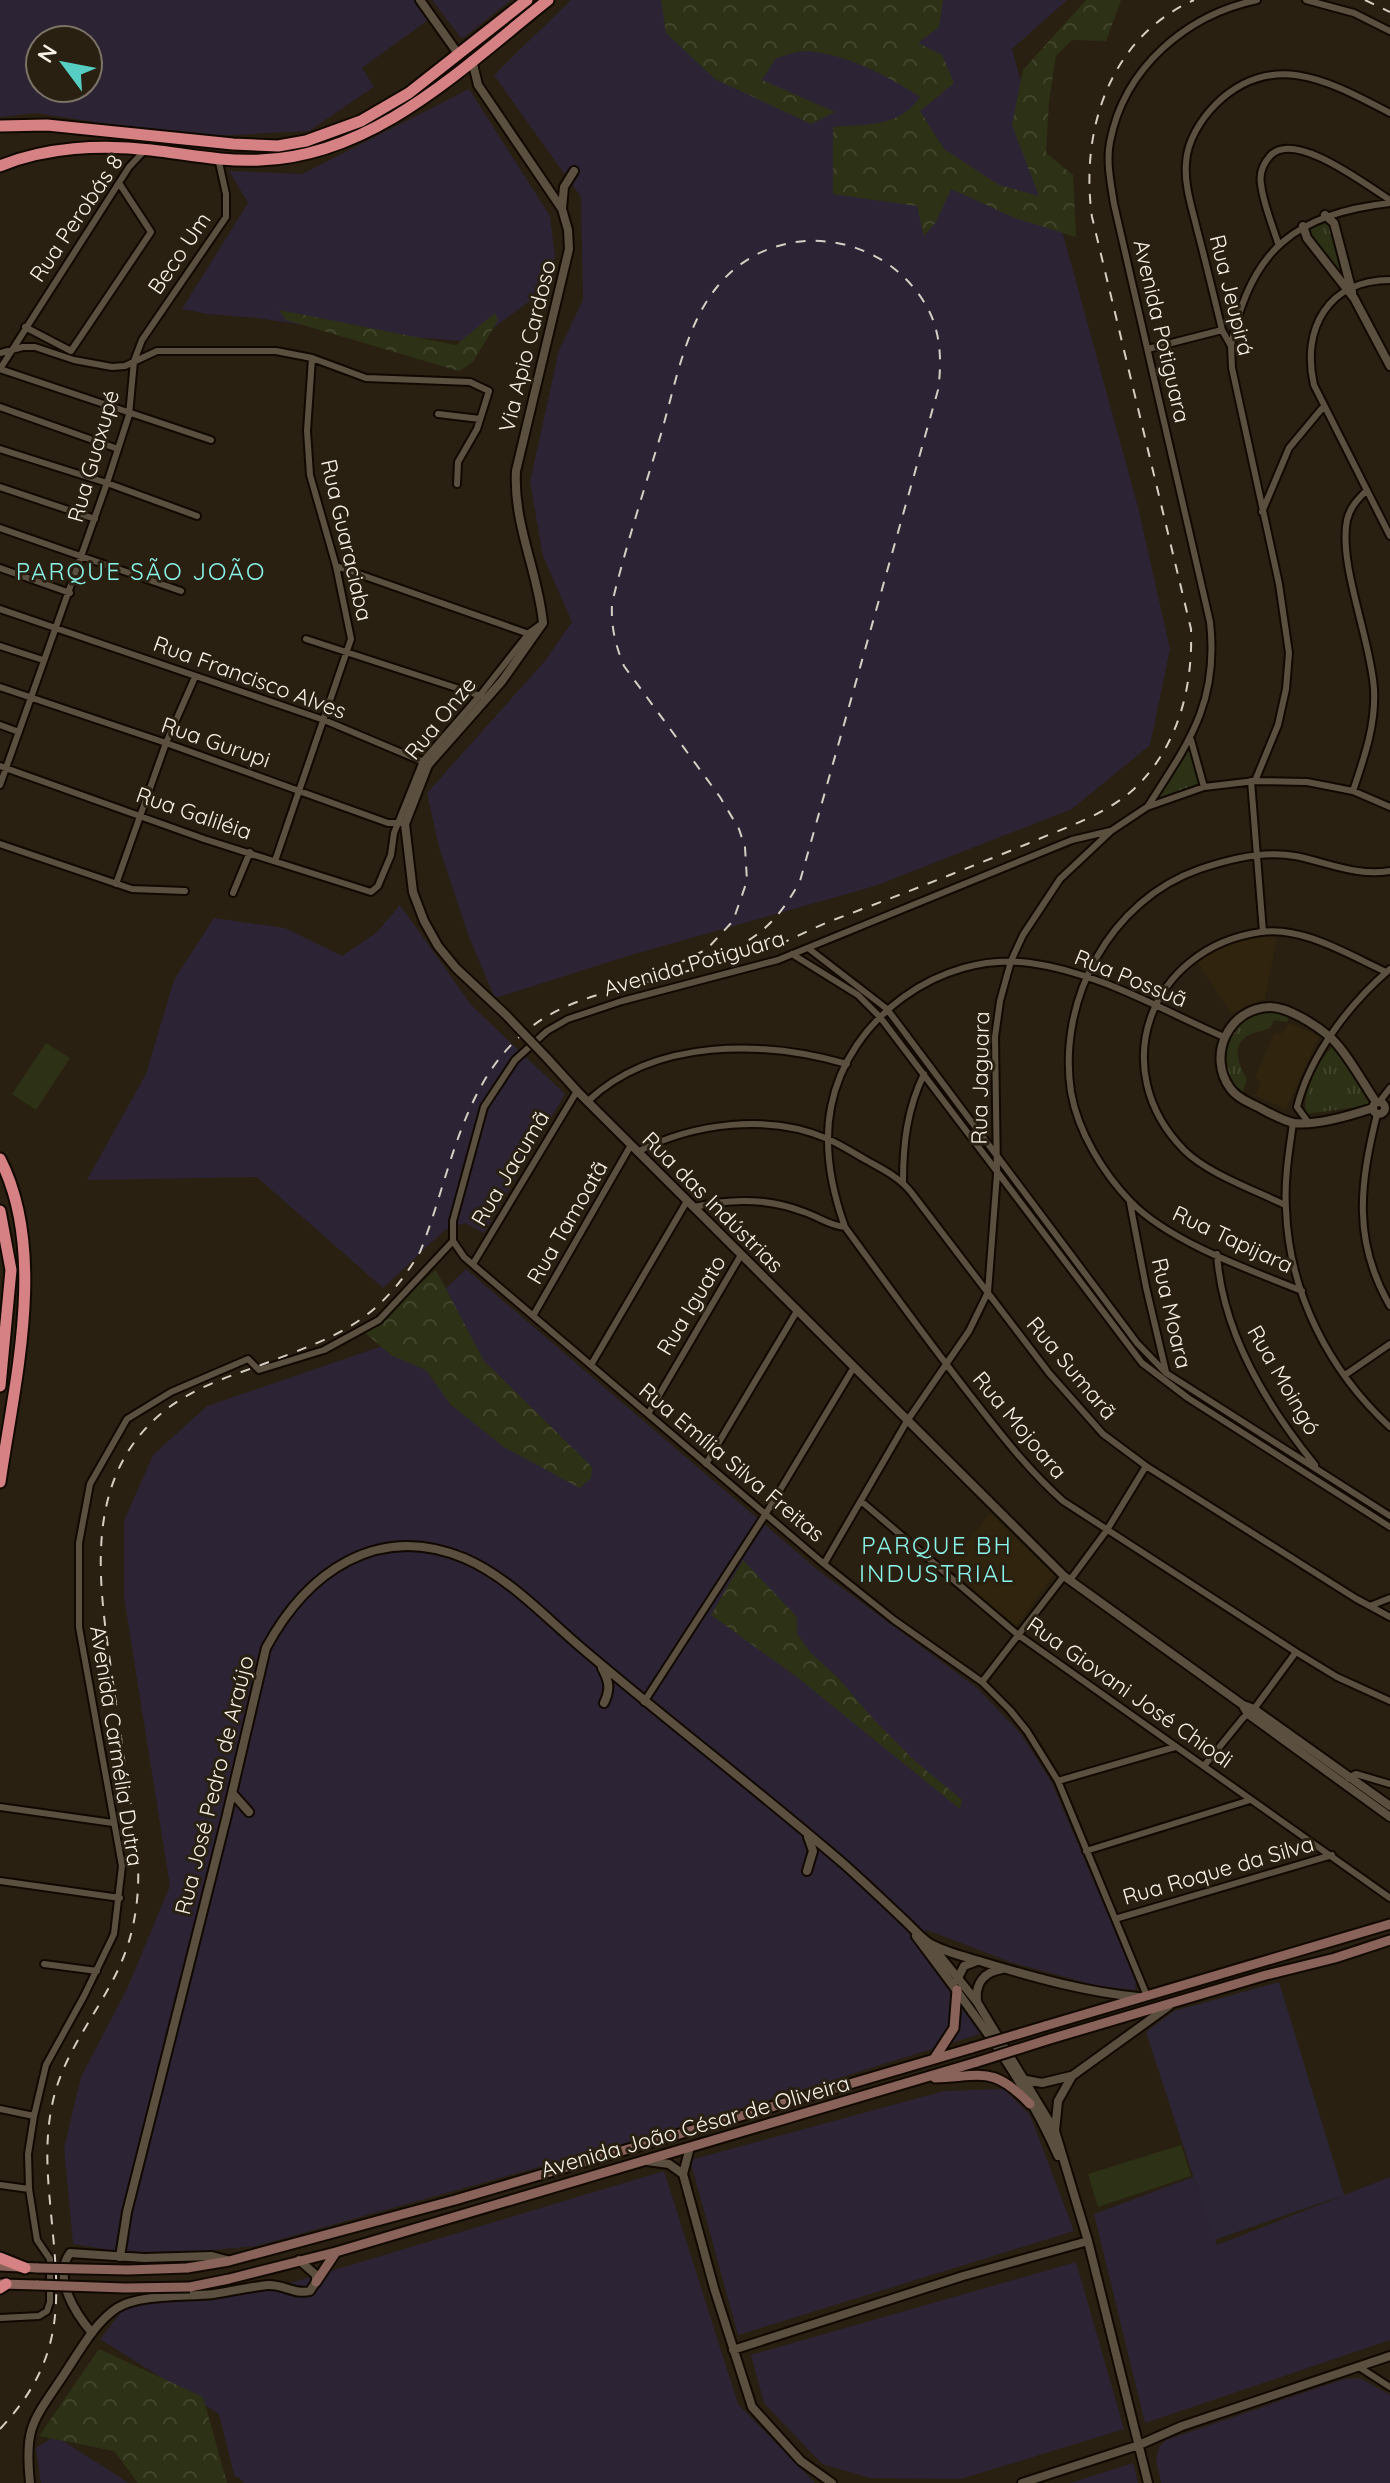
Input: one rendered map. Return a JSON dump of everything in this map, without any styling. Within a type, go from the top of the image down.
[{"type":"highway","points":[[0,126],[47,125],[233,144],[278,146],[306,141],[361,121],[409,93],[527,0]]},
{"type":"highway","points":[[2,165],[51,151],[146,149],[213,158],[261,160],[315,151],[366,134],[418,103],[548,0]]},
{"type":"highway","points":[[0,1159],[20,1220],[25,1266],[20,1340],[0,1482]]},
{"type":"highway","points":[[0,1211],[11,1270],[0,1384]]},
{"type":"highway","points":[[0,2258],[31,2268]]},
{"type":"main road","name":"Avenida João César de Oliveira","points":[[0,2266],[128,2270],[187,2268],[229,2261],[455,2200],[1390,1924]]},
{"type":"main road","name":"Avenida João César de Oliveira","points":[[2,2286],[190,2287],[254,2273],[336,2252],[1390,1940]]},
{"type":"main road","points":[[1172,1988],[1169,1997],[1173,2003]]},
{"type":"main road","points":[[934,2059],[954,2028],[957,1990]]},
{"type":"main road","points":[[919,2079],[993,2077],[1009,2082],[1030,2104]]},
{"type":"main road","points":[[316,2282],[336,2252]]},
{"type":"street","points":[[420,0],[459,55]]},
{"type":"street","name":"Avenida Potiguara","points":[[1147,807],[1191,739],[1208,692],[1213,648],[1210,622],[1114,204],[1109,172],[1110,143],[1129,90],[1146,64],[1164,46],[1216,12],[1257,0]]},
{"type":"street","points":[[1306,0],[1354,13],[1390,31]]},
{"type":"street","name":"Via Apio Cardoso","points":[[472,60],[478,85],[562,209],[568,230],[569,249],[516,471],[515,493],[540,596],[543,623],[531,635]]},
{"type":"street","name":"Via Apio Cardoso","points":[[457,72],[478,85]]},
{"type":"street","name":"Rua Jeupirá","points":[[1263,932],[1253,781],[1278,725],[1286,689],[1289,653],[1279,584],[1232,368],[1231,346],[1222,330],[1187,188],[1186,161],[1203,117],[1238,87],[1262,77],[1286,75],[1326,80],[1390,113]]},
{"type":"street","name":"Rua Perobás 8","points":[[0,369],[129,167],[146,149]]},
{"type":"street","points":[[1278,243],[1261,185],[1261,170],[1276,150],[1307,150],[1390,201]]},
{"type":"street","name":"Beco Um","points":[[134,361],[142,340],[226,217],[226,194],[213,158]]},
{"type":"street","points":[[562,209],[564,187],[574,171]]},
{"type":"street","points":[[25,327],[71,351],[151,232],[119,183]]},
{"type":"street","points":[[1231,346],[1243,299],[1278,243],[1325,215],[1390,201]]},
{"type":"street","points":[[1325,215],[1334,223],[1349,289]]},
{"type":"street","points":[[1303,226],[1307,238],[1349,289],[1390,366]]},
{"type":"street","points":[[1390,280],[1349,289],[1323,313],[1310,344],[1309,364],[1314,385],[1390,536]]},
{"type":"street","points":[[1148,349],[1222,330]]},
{"type":"street","points":[[0,353],[35,347],[74,360],[112,367],[125,366],[157,351],[264,351],[312,358],[366,378],[470,382],[489,391],[477,429],[458,462],[457,484]]},
{"type":"street","name":"Rua Guaraciaba","points":[[275,861],[351,639],[336,566],[310,475],[307,431],[312,358]]},
{"type":"street","name":"Rua Guaxupé","points":[[0,785],[3,766],[19,732],[70,593],[129,415],[134,361]]},
{"type":"street","points":[[0,369],[129,415],[211,440]]},
{"type":"street","points":[[1262,512],[1289,448],[1324,406]]},
{"type":"street","points":[[0,407],[118,449]]},
{"type":"street","points":[[438,414],[480,419]]},
{"type":"street","points":[[0,449],[197,516]]},
{"type":"street","points":[[0,487],[95,519]]},
{"type":"street","points":[[1353,791],[1372,728],[1374,692],[1371,657],[1345,539],[1348,517],[1355,502],[1367,490]]},
{"type":"street","points":[[0,528],[181,591]]},
{"type":"street","points":[[336,566],[531,635]]},
{"type":"street","points":[[0,568],[70,593]]},
{"type":"street","name":"Rua Francisco Alves","points":[[0,609],[324,720],[426,763]]},
{"type":"street","name":"Rua das Indústrias","points":[[531,635],[484,697],[426,763],[402,823],[413,892],[438,946],[577,1091],[1067,1578],[1346,1781],[1390,1817]]},
{"type":"street","points":[[306,639],[484,697]]},
{"type":"street","points":[[0,646],[43,660]]},
{"type":"street","points":[[116,884],[166,743],[195,677]]},
{"type":"street","name":"Rua Gurupi","points":[[0,687],[388,823],[402,823]]},
{"type":"street","points":[[0,725],[19,732]]},
{"type":"street","points":[[1191,739],[1204,787]]},
{"type":"street","name":"Rua Galiléia","points":[[3,766],[204,839],[371,892],[378,886],[391,855],[394,833]]},
{"type":"street","name":"Rua Jaguara","points":[[824,1564],[907,1421],[969,1331],[988,1292],[997,1174],[995,1037],[1000,1001],[1011,961],[1041,904],[1060,879],[1111,831],[1147,807],[1204,787],[1253,781],[1307,782],[1353,791],[1390,807]]},
{"type":"street","points":[[388,823],[406,849]]},
{"type":"street","points":[[394,833],[402,823]]},
{"type":"street","name":"Avenida Potiguara","points":[[453,1241],[453,1221],[484,1107],[515,1060],[547,1031],[568,1019],[622,1001],[792,954],[1072,840],[1111,831]]},
{"type":"street","points":[[1072,840],[1085,853]]},
{"type":"street","points":[[0,844],[132,889],[185,891]]},
{"type":"street","points":[[233,893],[250,852]]},
{"type":"street","name":"Rua Tapijara","points":[[1302,1291],[1178,1236],[1145,1216],[1109,1176],[1091,1147],[1072,1093],[1069,1039],[1076,1005],[1108,938],[1129,913],[1150,894],[1199,869],[1257,855],[1292,855],[1357,871],[1390,871]]},
{"type":"street","points":[[1285,1205],[1206,1166],[1187,1153],[1160,1120],[1149,1091],[1144,1049],[1147,1026],[1173,978],[1202,951],[1263,932],[1288,934],[1317,940],[1388,971],[1331,1038],[1309,1073],[1299,1098],[1298,1112],[1308,1122]]},
{"type":"street","points":[[808,948],[887,1009],[1137,1343],[1166,1373],[1390,1516]]},
{"type":"street","points":[[792,954],[858,995],[880,1017],[1142,1363],[1171,1387],[1390,1527]]},
{"type":"street","name":"Rua Possuã","points":[[845,1227],[829,1172],[831,1107],[847,1064],[880,1017],[911,990],[943,975],[1011,961],[1057,968],[1087,977],[1224,1037]]},
{"type":"street","points":[[1271,1007],[1294,1015],[1331,1038],[1382,1107],[1293,1123],[1230,1089],[1222,1073],[1220,1056],[1224,1037],[1244,1016],[1271,1007]]},
{"type":"street","points":[[588,1101],[604,1086],[627,1072],[680,1055],[707,1051],[765,1048],[847,1064]]},
{"type":"street","points":[[903,1182],[905,1132],[911,1105],[924,1074]]},
{"type":"street","points":[[1390,1088],[1382,1107],[1361,1190],[1372,1268],[1390,1306]]},
{"type":"street","name":"Rua Jacumã","points":[[473,1264],[577,1091]]},
{"type":"street","points":[[1293,1123],[1285,1205],[1292,1257],[1309,1315],[1322,1342],[1345,1375],[1371,1409],[1390,1427]]},
{"type":"street","name":"Rua Tamoatã","points":[[533,1316],[634,1148],[685,1132],[748,1124],[811,1133],[828,1139],[903,1182]]},
{"type":"street","name":"Rua Sumarã","points":[[903,1182],[1081,1411],[1103,1434],[1146,1466],[1390,1617]]},
{"type":"street","name":"Rua Moara","points":[[1130,1201],[1146,1287],[1171,1387]]},
{"type":"street","points":[[591,1365],[691,1204],[776,1202],[834,1226],[845,1227]]},
{"type":"street","name":"Rua Mojoara","points":[[845,1227],[1020,1459],[1063,1501],[1296,1652],[1337,1677],[1390,1701]]},
{"type":"street","name":"Rua Emília Silva Freitas","points":[[453,1241],[473,1264],[765,1515],[894,1620],[982,1682],[1027,1731],[1058,1781],[1145,1997]]},
{"type":"street","name":"Avenida Carmélia Dutra","points":[[0,2318],[39,2316],[47,2311],[50,2302],[50,2259],[37,2240],[29,2189],[28,2154],[34,2116],[46,2065],[114,1934],[120,1898],[122,1866],[79,1627],[79,1543],[90,1484],[127,1419],[171,1392],[248,1359],[259,1370],[324,1350],[379,1320],[453,1241]]},
{"type":"street","name":"Rua Moingó","points":[[1217,1254],[1219,1278],[1233,1329],[1246,1358],[1269,1400],[1319,1471]]},
{"type":"street","name":"Rua Iguato","points":[[648,1414],[741,1255]]},
{"type":"street","points":[[706,1464],[797,1311]]},
{"type":"street","points":[[1345,1375],[1390,1344]]},
{"type":"street","points":[[644,1702],[765,1515],[854,1367]]},
{"type":"street","points":[[982,1682],[1017,1634],[1107,1530],[1146,1466]]},
{"type":"street","name":"Rua Giovani José Chiodi","points":[[861,1501],[1017,1634],[1390,1898]]},
{"type":"street","points":[[1366,1512],[1371,1504]]},
{"type":"street","name":"Rua José Pedro de Araújo","points":[[120,2257],[127,2212],[266,1648],[303,1593],[330,1570],[370,1552],[398,1547],[421,1548],[465,1558],[508,1586],[805,1833],[928,1942],[962,1957],[1098,1993],[1145,1997]]},
{"type":"street","points":[[1370,1606],[1390,1598]]},
{"type":"street","points":[[1204,1766],[1251,1712],[1296,1652]]},
{"type":"street","points":[[599,1663],[609,1681],[609,1693],[604,1703]]},
{"type":"street","points":[[1058,1781],[1175,1747]]},
{"type":"street","points":[[1346,1781],[1356,1774],[1390,1784]]},
{"type":"street","name":"Rua das Indústrias","points":[[1346,1781],[1390,1806]]},
{"type":"street","points":[[232,1793],[249,1812]]},
{"type":"street","points":[[1086,1851],[1250,1800]]},
{"type":"street","points":[[0,1807],[113,1823]]},
{"type":"street","points":[[805,1833],[813,1851],[807,1871]]},
{"type":"street","name":"Rua Roque da Silva","points":[[1115,1919],[1332,1855]]},
{"type":"street","points":[[0,1881],[120,1898]]},
{"type":"street","name":"Rua José Pedro de Araújo","points":[[907,1923],[998,2049]]},
{"type":"street","points":[[928,1942],[977,2002],[1055,2131],[1088,2241],[1148,2483]]},
{"type":"street","points":[[957,1990],[958,1976],[964,1966],[978,1960]]},
{"type":"street","points":[[44,1964],[97,1971]]},
{"type":"street","points":[[977,2002],[976,1992],[981,1979],[991,1971],[1007,1969]]},
{"type":"street","points":[[1096,2011],[1101,2002],[1098,1993]]},
{"type":"street","points":[[998,2049],[1027,2081],[1042,2083],[1072,2076],[1173,2003]]},
{"type":"street","points":[[998,2049],[1063,2163]]},
{"type":"street","points":[[1055,2131],[1058,2101],[1072,2076]]},
{"type":"street","points":[[0,2109],[34,2116]]},
{"type":"street","points":[[690,2147],[683,2174],[752,2407],[801,2461],[832,2483]]},
{"type":"street","points":[[639,2162],[669,2164],[683,2174]]},
{"type":"street","points":[[0,2185],[29,2189]]},
{"type":"street","points":[[733,2350],[963,2276],[1088,2241]]},
{"type":"street","points":[[92,2333],[69,2300],[66,2260],[70,2253],[120,2257],[212,2256],[229,2261]]},
{"type":"street","points":[[30,2483],[27,2454],[29,2433],[40,2410],[92,2333],[115,2309],[132,2301],[269,2285],[302,2293],[310,2291],[316,2282],[313,2271],[299,2260]]},
{"type":"street","points":[[1022,2483],[1390,2356]]},
{"type":"street","points":[[1359,2367],[1390,2387]]},
{"type":"shaded area","points":[[0,0],[414,0],[428,20],[362,68],[374,87],[309,131],[193,137],[36,113],[0,117]]},
{"type":"shaded area","points":[[432,0],[511,0],[462,39]]},
{"type":"shaded area","points":[[571,0],[1067,0],[1012,49],[1138,507],[1170,649],[1150,745],[1072,809],[875,886],[631,955],[495,998],[469,937],[439,847],[427,793],[544,662],[572,622],[543,556],[530,482],[559,350],[583,300],[581,197],[494,75]]},
{"type":"shaded area","points":[[469,89],[550,216],[555,258],[530,301],[474,342],[361,333],[182,309],[248,203],[229,171],[302,174]]},
{"type":"shaded area","points":[[400,905],[472,1006],[565,1094],[484,1233],[465,1223],[445,1230],[383,1288],[257,1177],[87,1180],[146,1074],[174,980],[214,918],[285,928],[342,956],[376,933]]},
{"type":"shaded area","points":[[1261,936],[1276,938],[1265,999],[1231,1013],[1195,959],[1220,945]]},
{"type":"shaded area","points":[[1289,1023],[1319,1036],[1286,1109],[1255,1095],[1261,1083],[1255,1077],[1274,1033],[1281,1034]]},
{"type":"shaded area","points":[[466,1269],[819,1571],[977,1688],[1021,1734],[1052,1783],[1136,1981],[1135,1990],[1098,1986],[1010,1962],[927,1930],[919,1939],[983,2033],[669,2131],[256,2246],[147,2256],[73,2244],[64,2148],[81,2077],[127,1989],[170,1886],[124,1597],[124,1521],[153,1455],[207,1406],[388,1344]]},
{"type":"shaded area","points":[[990,1513],[1054,1575],[1016,1626],[948,1568]]},
{"type":"shaded area","points":[[1279,1982],[1344,2195],[1214,2240],[1146,2032],[1174,2011]]},
{"type":"shaded area","points":[[1004,2089],[1030,2115],[1074,2231],[738,2335],[690,2160],[944,2091]]},
{"type":"shaded area","points":[[664,2171],[738,2404],[815,2483],[245,2483],[234,2475],[219,2414],[100,2339],[127,2305],[274,2288]]},
{"type":"shaded area","points":[[1193,2177],[1217,2245],[1390,2177],[1390,2340],[1145,2423],[1094,2214]]},
{"type":"shaded area","points":[[1076,2262],[1124,2429],[961,2479],[870,2478],[822,2464],[764,2403],[751,2355]]},
{"type":"shaded area","points":[[1360,2378],[1390,2395],[1390,2483],[1161,2483],[1156,2460],[1159,2447],[1166,2440],[1344,2379]]},
{"type":"shaded area","points":[[55,2436],[129,2483],[41,2483],[36,2448]]},
{"type":"shaded area","points":[[1133,2463],[1138,2483],[1070,2483]]},
{"type":"green space","points":[[661,0],[943,0],[939,27],[918,43],[942,55],[954,83],[920,111],[944,149],[999,185],[1039,196],[1012,125],[1023,70],[1086,0],[1121,0],[1106,41],[1072,40],[1056,56],[1046,153],[1073,175],[1076,237],[1015,218],[951,189],[936,222],[924,236],[917,206],[833,194],[833,127],[893,119],[912,107],[920,97],[881,74],[837,56],[803,51],[776,58],[762,80],[835,112],[811,124],[715,79],[666,33]]},
{"type":"green space","points":[[1325,216],[1332,224],[1347,286],[1307,237],[1304,227]]},
{"type":"green space","points":[[279,310],[456,345],[495,313],[498,320],[473,362],[459,371],[286,320]]},
{"type":"green space","points":[[1190,747],[1199,786],[1155,801]]},
{"type":"green space","points":[[1269,1011],[1289,1017],[1287,1022],[1274,1020],[1270,1028],[1251,1034],[1240,1043],[1239,1061],[1247,1079],[1243,1092],[1224,1069],[1226,1044],[1232,1032],[1242,1023],[1254,1015]]},
{"type":"green space","points":[[46,1043],[70,1058],[36,1110],[12,1094]]},
{"type":"green space","points":[[1334,1045],[1373,1101],[1371,1105],[1306,1114],[1306,1096],[1312,1077]]},
{"type":"green space","points":[[436,1270],[484,1361],[592,1467],[591,1478],[580,1488],[504,1447],[451,1405],[426,1370],[391,1355],[364,1332]]},
{"type":"green space","points":[[743,1560],[797,1617],[797,1634],[811,1653],[915,1761],[962,1800],[960,1809],[797,1677],[711,1615]]},
{"type":"green space","points":[[1181,2145],[1191,2176],[1098,2207],[1088,2174]]},
{"type":"green space","points":[[99,2349],[203,2397],[227,2483],[138,2483],[114,2451],[39,2436]]},
{"type":"railway","points":[[0,2429],[40,2373],[50,2345],[55,2317],[55,2258],[47,2150],[54,2096],[70,2055],[122,1961],[135,1913],[137,1847],[101,1579],[101,1542],[106,1506],[117,1472],[136,1440],[174,1404],[210,1384],[333,1336],[370,1312],[387,1296],[420,1252],[459,1134],[485,1079],[503,1054],[538,1022],[567,1006],[598,995],[768,949],[1083,821],[1110,807],[1134,789],[1162,755],[1180,715],[1185,694],[1191,629],[1092,217],[1089,185],[1097,121],[1107,90],[1121,63],[1141,38],[1165,17],[1194,0]]},
{"type":"railway","points":[[1365,0],[1390,12]]},
{"type":"railway","points":[[676,965],[707,949],[733,921],[747,881],[745,847],[739,829],[720,797],[624,666],[614,635],[612,603],[682,357],[706,303],[717,287],[740,265],[767,250],[796,242],[826,242],[856,248],[884,261],[908,281],[927,307],[938,337],[938,390],[800,881],[770,923],[728,951]]},
{"type":"district","name":"PARQUE SÃO JOÃO","points":[[141,572]]},
{"type":"district","name":"PARQUE BH INDUSTRIAL","points":[[937,1560]]}]
